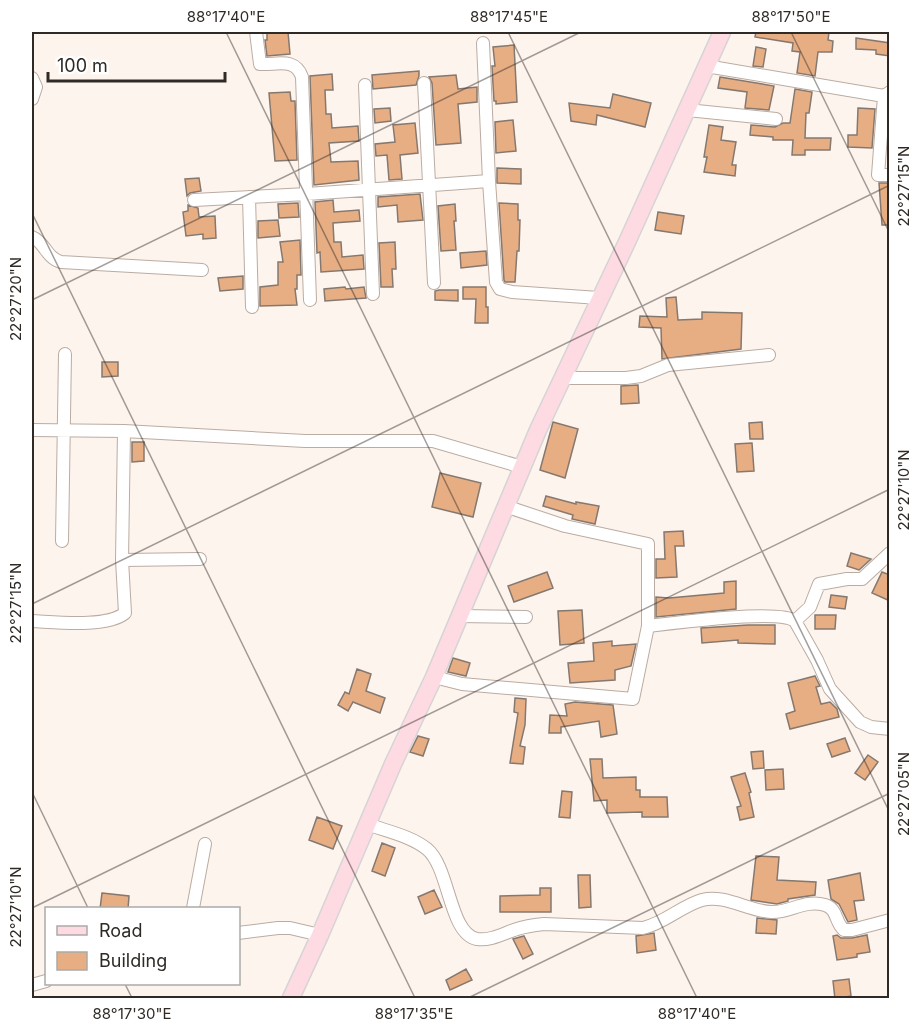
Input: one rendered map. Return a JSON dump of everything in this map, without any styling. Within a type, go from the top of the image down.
[{"type":"main road","points":[[291,999],[434,677],[561,378],[722,32]]},
{"type":"street","points":[[256,32],[260,64],[292,64],[302,77],[310,300]]},
{"type":"street","points":[[483,44],[496,282],[500,289],[512,292],[599,298]]},
{"type":"street","points":[[706,66],[887,94],[878,174],[890,175]]},
{"type":"street","points":[[32,78],[36,87],[32,99]]},
{"type":"street","points":[[424,83],[434,283]]},
{"type":"street","points":[[365,85],[373,294]]},
{"type":"street","points":[[687,110],[776,118]]},
{"type":"street","points":[[194,200],[489,181]]},
{"type":"street","points":[[249,197],[252,307]]},
{"type":"street","points":[[32,237],[38,240],[53,260],[61,262],[202,270]]},
{"type":"street","points":[[62,541],[65,354]]},
{"type":"street","points":[[561,378],[626,378],[641,376],[668,365],[768,355]]},
{"type":"street","points":[[32,430],[124,431],[305,441],[432,441],[522,467]]},
{"type":"street","points":[[32,621],[69,622],[118,618],[125,613],[122,560],[124,431]]},
{"type":"street","points":[[434,677],[462,684],[633,699],[648,626],[648,544],[565,526],[505,506]]},
{"type":"street","points":[[795,621],[810,607],[819,584],[861,579],[890,553]]},
{"type":"street","points":[[122,560],[200,559]]},
{"type":"street","points":[[459,616],[526,617]]},
{"type":"street","points":[[648,626],[766,617],[784,617],[795,621],[830,689],[864,725],[890,729]]},
{"type":"street","points":[[367,824],[418,843],[428,850],[436,860],[447,885],[459,924],[466,934],[474,939],[493,938],[528,926],[544,924],[644,928],[653,926],[703,900],[715,898],[753,910],[772,912],[802,904],[827,905],[832,909],[840,927],[844,930],[890,920]]},
{"type":"street","points":[[193,907],[205,844]]},
{"type":"street","points":[[240,933],[290,928],[320,935]]},
{"type":"building","points":[[267,32],[288,32],[290,54],[267,56],[265,40],[267,40]]},
{"type":"building","points":[[756,32],[829,32],[828,40],[833,41],[832,52],[818,52],[815,76],[797,73],[800,52],[792,51],[793,43],[755,37]]},
{"type":"building","points":[[856,38],[890,43],[890,56],[876,54],[876,50],[856,49]]},
{"type":"building","points":[[514,45],[517,102],[496,104],[492,66],[495,66],[493,47]]},
{"type":"building","points":[[756,47],[766,49],[763,67],[753,66]]},
{"type":"building","points":[[419,71],[416,85],[373,89],[372,75]]},
{"type":"building","points":[[332,74],[333,90],[325,90],[326,114],[331,114],[332,128],[358,126],[359,141],[329,143],[331,162],[358,161],[359,180],[314,185],[310,76]]},
{"type":"building","points":[[456,75],[458,89],[477,87],[477,102],[458,104],[461,143],[436,145],[432,83],[429,77]]},
{"type":"building","points":[[720,77],[774,86],[769,110],[745,108],[747,92],[718,88]]},
{"type":"building","points":[[795,89],[812,92],[809,113],[806,113],[805,138],[831,138],[830,150],[805,150],[805,155],[792,155],[793,140],[773,140],[773,137],[750,135],[751,125],[775,127],[783,123],[790,123]]},
{"type":"building","points":[[290,92],[291,101],[295,101],[297,160],[275,161],[269,93]]},
{"type":"building","points":[[613,94],[651,103],[645,127],[597,115],[596,125],[571,121],[569,103],[610,108]]},
{"type":"building","points":[[390,108],[391,121],[375,123],[374,109]]},
{"type":"building","points":[[858,108],[875,109],[872,148],[848,147],[848,135],[857,135]]},
{"type":"building","points":[[513,120],[516,151],[496,153],[495,122]]},
{"type":"building","points":[[415,123],[418,153],[400,155],[402,179],[389,180],[387,155],[376,156],[375,144],[395,142],[393,125]]},
{"type":"building","points":[[709,125],[723,127],[721,140],[736,142],[732,165],[736,165],[735,176],[704,172]]},
{"type":"building","points":[[497,168],[521,169],[521,184],[497,183]]},
{"type":"building","points":[[199,178],[201,191],[190,193],[187,196],[185,179]]},
{"type":"building","points":[[879,183],[890,183],[890,225],[882,225]]},
{"type":"building","points":[[420,194],[423,220],[398,222],[397,205],[378,207],[378,197]]},
{"type":"building","points":[[333,200],[334,212],[359,210],[360,221],[333,223],[334,242],[341,242],[342,257],[363,255],[364,269],[321,272],[320,252],[317,253],[315,202]]},
{"type":"building","points":[[298,203],[299,217],[279,218],[278,204]]},
{"type":"building","points":[[499,203],[518,204],[519,251],[517,251],[515,282],[504,280]]},
{"type":"building","points":[[455,204],[456,250],[441,251],[438,206]]},
{"type":"building","points":[[188,205],[198,208],[199,217],[215,216],[216,238],[203,239],[203,234],[186,236],[183,212],[188,211]]},
{"type":"building","points":[[658,212],[684,216],[681,234],[655,230]]},
{"type":"building","points":[[278,220],[280,236],[258,238],[258,221]]},
{"type":"building","points":[[300,240],[301,275],[297,275],[297,289],[295,289],[297,305],[260,306],[260,287],[278,285],[278,262],[283,262],[280,242]]},
{"type":"building","points":[[395,242],[396,269],[392,269],[393,287],[381,287],[379,243]]},
{"type":"building","points":[[486,251],[487,265],[461,268],[460,253]]},
{"type":"building","points":[[243,276],[243,289],[220,291],[218,278]]},
{"type":"building","points":[[345,287],[346,289],[364,287],[366,298],[325,301],[324,289]]},
{"type":"building","points":[[463,287],[486,287],[488,323],[475,323],[476,299],[463,299]]},
{"type":"building","points":[[458,290],[458,301],[435,300],[435,291]]},
{"type":"building","points":[[676,297],[678,320],[702,319],[702,312],[742,313],[741,349],[662,359],[661,328],[639,327],[640,316],[667,317],[666,298]]},
{"type":"building","points":[[102,362],[118,362],[118,376],[102,377]]},
{"type":"building","points":[[638,385],[639,403],[621,404],[621,386]]},
{"type":"building","points":[[553,422],[578,429],[565,478],[540,470]]},
{"type":"building","points":[[762,422],[763,439],[750,439],[749,423]]},
{"type":"building","points":[[132,442],[144,442],[144,461],[132,462]]},
{"type":"building","points":[[752,443],[754,471],[737,472],[735,444]]},
{"type":"building","points":[[440,473],[481,483],[473,517],[432,507]]},
{"type":"building","points":[[546,496],[576,504],[576,502],[599,506],[595,524],[572,519],[573,515],[543,506]]},
{"type":"building","points":[[683,531],[684,546],[675,546],[677,577],[656,578],[656,559],[665,559],[664,532]]},
{"type":"building","points":[[851,553],[871,559],[859,570],[847,566]]},
{"type":"building","points":[[547,572],[553,588],[514,602],[508,586]]},
{"type":"building","points":[[882,572],[890,575],[890,601],[872,593]]},
{"type":"building","points":[[736,581],[736,609],[656,617],[656,597],[724,593],[724,582]]},
{"type":"building","points":[[831,595],[847,597],[845,609],[829,607]]},
{"type":"building","points":[[582,610],[584,643],[560,645],[558,611]]},
{"type":"building","points":[[815,615],[836,615],[835,629],[815,629]]},
{"type":"building","points":[[775,625],[775,644],[738,643],[738,640],[702,643],[701,628]]},
{"type":"building","points":[[612,641],[612,646],[636,644],[631,666],[615,670],[615,680],[570,683],[568,663],[594,661],[593,643]]},
{"type":"building","points":[[453,658],[470,663],[466,676],[448,672]]},
{"type":"building","points":[[357,669],[371,674],[366,691],[385,698],[380,713],[353,702],[348,711],[338,705],[345,692],[349,694]]},
{"type":"building","points":[[815,676],[820,686],[816,687],[821,704],[830,702],[837,709],[839,717],[790,729],[786,714],[795,711],[788,683]]},
{"type":"building","points":[[515,698],[526,699],[525,725],[520,746],[525,747],[523,764],[510,763],[518,713],[514,712]]},
{"type":"building","points":[[575,702],[613,705],[617,734],[601,737],[599,721],[561,727],[561,733],[549,733],[550,715],[567,716],[565,704]]},
{"type":"building","points":[[418,736],[429,739],[423,756],[410,752]]},
{"type":"building","points":[[845,738],[850,751],[832,757],[827,744]]},
{"type":"building","points":[[763,751],[764,768],[753,769],[751,752]]},
{"type":"building","points":[[868,755],[878,762],[865,780],[855,773]]},
{"type":"building","points":[[590,759],[602,759],[603,778],[636,777],[636,790],[640,790],[640,797],[667,797],[668,817],[642,817],[642,812],[607,813],[607,800],[594,801]]},
{"type":"building","points":[[783,769],[784,789],[766,790],[765,770]]},
{"type":"building","points":[[745,773],[751,792],[749,793],[754,817],[740,820],[737,807],[741,806],[731,777]]},
{"type":"building","points":[[562,791],[572,792],[570,818],[559,817]]},
{"type":"building","points":[[317,817],[342,826],[333,849],[309,840]]},
{"type":"building","points":[[382,843],[395,848],[385,876],[372,871]]},
{"type":"building","points":[[756,856],[779,857],[777,880],[816,882],[815,895],[788,899],[788,901],[777,904],[751,900]]},
{"type":"building","points":[[860,873],[864,900],[854,901],[857,920],[848,922],[839,904],[831,899],[828,880]]},
{"type":"building","points":[[578,875],[590,875],[591,907],[579,908]]},
{"type":"building","points":[[540,888],[551,888],[551,912],[500,912],[500,896],[540,895]]},
{"type":"building","points":[[434,890],[442,907],[425,914],[418,897]]},
{"type":"building","points":[[102,893],[129,896],[128,907],[100,907]]},
{"type":"building","points":[[757,918],[777,920],[776,934],[756,933]]},
{"type":"building","points":[[654,933],[656,950],[637,953],[636,936]]},
{"type":"building","points":[[837,935],[841,938],[852,938],[867,935],[870,952],[837,960],[833,936]]},
{"type":"building","points":[[524,936],[533,954],[523,959],[513,939]]},
{"type":"building","points":[[466,969],[472,980],[450,990],[446,980]]},
{"type":"building","points":[[849,979],[851,996],[835,999],[833,981]]}]
